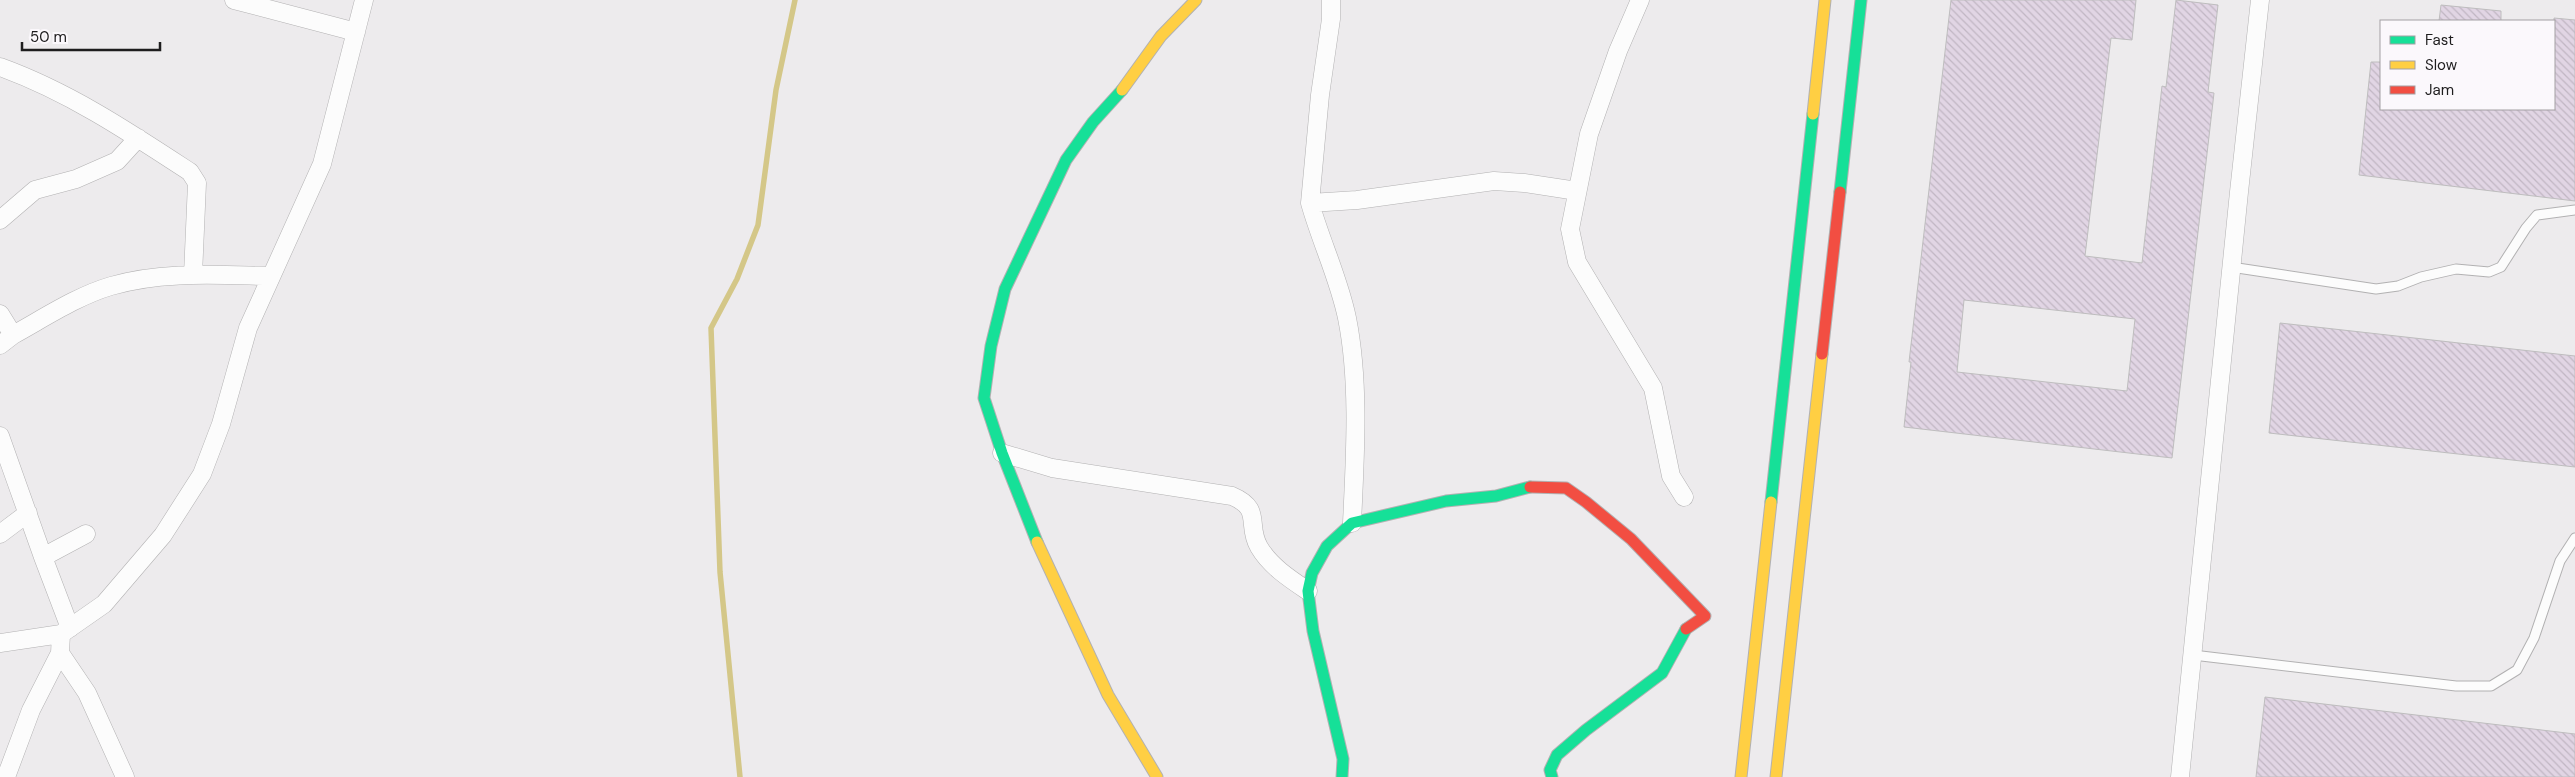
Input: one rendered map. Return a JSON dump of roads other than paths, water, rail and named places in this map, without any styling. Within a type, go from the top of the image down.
[{"type":"street","points":[[234,0],[356,32]]},
{"type":"street","points":[[0,643],[66,631],[104,604],[163,535],[202,474],[221,424],[248,328],[322,164],[364,0]]},
{"type":"street","points":[[1157,777],[1108,695],[1040,551],[1002,453],[984,398],[991,346],[1005,289],[1066,160],[1093,122],[1132,79],[1161,36],[1196,0]]},
{"type":"street","points":[[1331,0],[1331,20],[1320,95],[1310,203],[1322,244],[1339,286],[1347,320],[1354,392],[1355,453],[1352,523]]},
{"type":"street","points":[[1640,0],[1618,51],[1588,134],[1570,229],[1577,262],[1653,388],[1670,476],[1684,497]]},
{"type":"street","points":[[1741,777],[1825,0]]},
{"type":"street","points":[[1776,777],[1861,0]]},
{"type":"street","points":[[2180,777],[2231,267],[2260,0]]},
{"type":"street","points":[[0,67],[85,104],[190,172],[197,183],[193,275]]},
{"type":"street","points":[[0,220],[35,190],[76,179],[116,161],[138,138]]},
{"type":"street","points":[[1310,203],[1366,200],[1494,181],[1524,183],[1576,191]]},
{"type":"street","points":[[0,314],[6,340],[88,295],[112,286],[193,275],[270,276]]},
{"type":"street","points":[[0,436],[43,557],[66,631],[60,653],[31,710],[6,777]]},
{"type":"street","points":[[1002,453],[1052,468],[1232,496],[1244,501],[1250,508],[1259,547],[1280,572],[1308,591]]},
{"type":"street","points":[[1342,777],[1343,759],[1313,631],[1308,591],[1312,573],[1327,546],[1352,523],[1446,501],[1496,496],[1535,486],[1566,488],[1586,502],[1631,539],[1706,616],[1685,630],[1662,673],[1586,730],[1557,755],[1550,770],[1552,777]]},
{"type":"street","points":[[0,534],[28,513]]},
{"type":"street","points":[[43,557],[86,534]]},
{"type":"street","points":[[60,653],[86,693],[125,777]]},
{"type":"lane","points":[[2231,267],[2376,290],[2398,286],[2421,277],[2456,269],[2489,272],[2500,267],[2526,228],[2537,216],[2575,210]]},
{"type":"lane","points":[[2193,655],[2456,686],[2491,686],[2517,670],[2534,638],[2560,561],[2575,538]]},
{"type":"waterway","points":[[740,777],[720,572],[711,328],[737,279],[758,225],[776,90],[795,0]]}]
